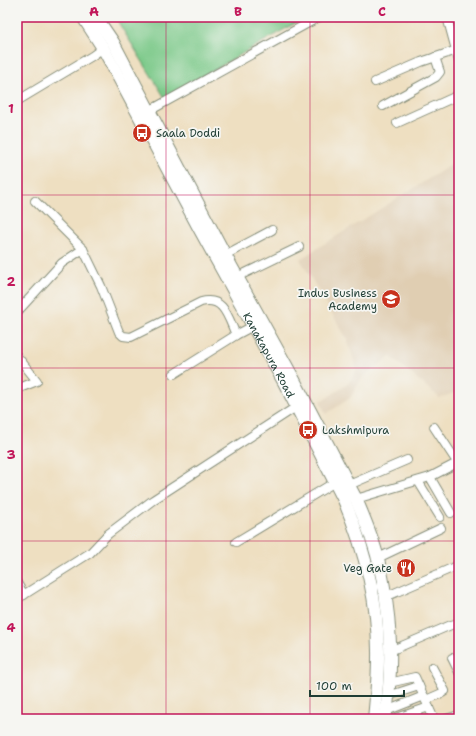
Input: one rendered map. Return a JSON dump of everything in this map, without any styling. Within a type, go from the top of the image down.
[{"type":"highway","name":"Kanakapura Road","points":[[82,17],[103,48],[196,221],[293,378],[356,499],[378,558],[385,597],[390,651],[388,716]]},
{"type":"highway","name":"Kanakapura Road","points":[[96,17],[113,42],[237,277],[253,326],[335,482],[352,519],[366,564],[374,604],[378,657],[374,719]]},
{"type":"street","points":[[149,111],[319,17]]},
{"type":"street","points":[[447,17],[459,60]]},
{"type":"street","points":[[17,102],[103,48]]},
{"type":"street","points":[[375,82],[435,57],[457,50]]},
{"type":"street","points":[[383,106],[436,78],[440,72],[435,57]]},
{"type":"street","points":[[397,123],[459,95]]},
{"type":"street","points":[[35,201],[83,249],[101,286],[120,332],[124,336],[131,337],[200,302],[207,300],[215,301],[220,304],[236,335]]},
{"type":"street","points":[[225,255],[272,230]]},
{"type":"street","points":[[237,277],[299,247]]},
{"type":"street","points":[[17,312],[62,263],[83,249]]},
{"type":"street","points":[[174,374],[253,326]]},
{"type":"street","points":[[17,356],[37,381],[17,389]]},
{"type":"street","points":[[17,583],[21,597],[90,553],[108,534],[153,500],[296,407]]},
{"type":"street","points":[[356,499],[418,481],[458,464],[434,427]]},
{"type":"street","points":[[349,485],[407,460]]},
{"type":"street","points":[[430,476],[451,513]]},
{"type":"street","points":[[418,481],[440,517]]},
{"type":"street","points":[[236,542],[335,482]]},
{"type":"street","points":[[378,558],[441,528]]},
{"type":"street","points":[[385,597],[459,565]]},
{"type":"street","points":[[390,651],[451,624],[459,626]]},
{"type":"street","points":[[452,658],[459,672]]},
{"type":"street","points":[[388,716],[426,701],[445,691],[432,667]]},
{"type":"street","points":[[389,683],[415,677],[434,719]]},
{"type":"street","points":[[388,696],[420,686]]},
{"type":"street","points":[[388,716],[426,701]]},
{"type":"street","points":[[446,719],[459,715]]},
{"type":"shaded area","name":"Indus Business Academy","points":[[459,160],[459,391],[440,398],[390,356],[362,378],[350,398],[326,414],[320,401],[348,384],[357,370],[347,339],[300,259]]},
{"type":"green space","points":[[115,17],[306,17],[165,98]]},
{"type":"place","name":"Saala Doddi","points":[[142,133]]},
{"type":"place","name":"Indus Business Academy","points":[[391,299]]},
{"type":"place","name":"Lakshmipura","points":[[308,430]]},
{"type":"place","name":"Veg Gate","points":[[406,568]]}]
